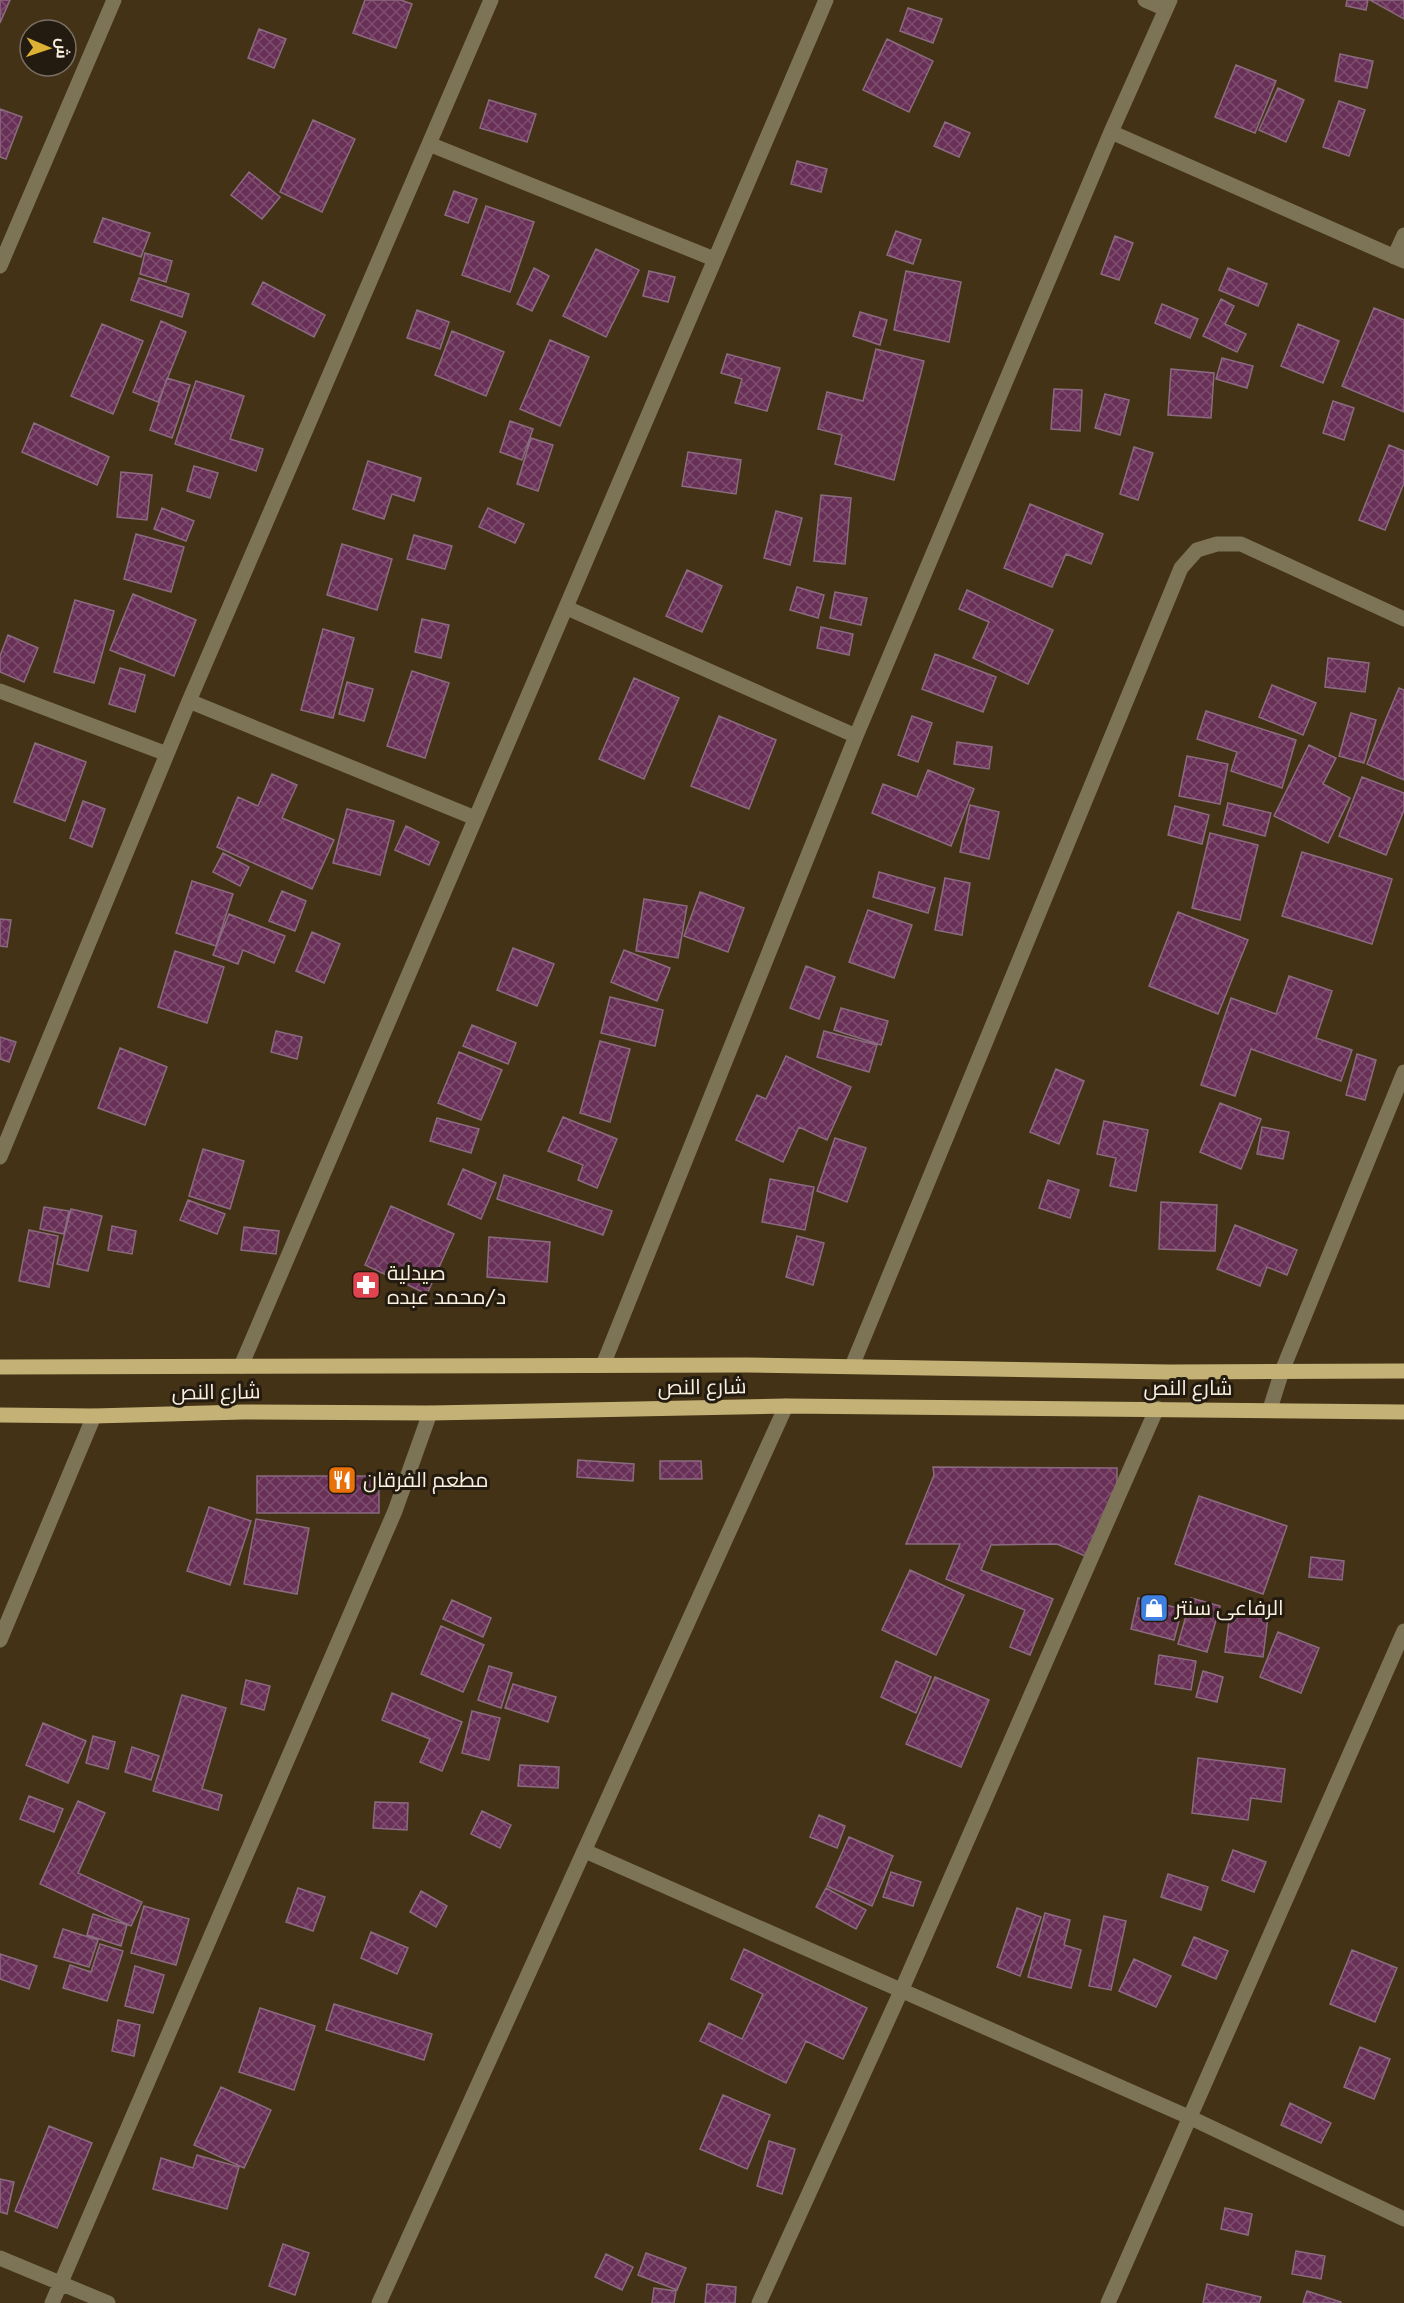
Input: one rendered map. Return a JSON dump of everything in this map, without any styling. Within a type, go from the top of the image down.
[{"type":"main road","name":"شارع النص","points":[[0,1367],[603,1365],[852,1366],[1169,1372],[1404,1371]]},
{"type":"main road","name":"شارع النص","points":[[0,1415],[94,1416],[243,1412],[430,1413],[786,1406],[1404,1412]]},
{"type":"street","points":[[0,266],[5,242],[114,0]]},
{"type":"street","points":[[0,1157],[189,700],[491,0]]},
{"type":"street","points":[[241,1366],[826,0]]},
{"type":"street","points":[[603,1365],[856,736],[1111,132],[1168,4],[1145,0]]},
{"type":"street","points":[[1111,132],[1399,259],[1404,235]]},
{"type":"street","points":[[429,144],[714,259]]},
{"type":"street","points":[[852,1366],[1181,568],[1197,550],[1217,544],[1241,544],[1404,619]]},
{"type":"street","points":[[567,608],[856,736]]},
{"type":"street","points":[[0,691],[167,754]]},
{"type":"street","points":[[189,700],[475,818]]},
{"type":"street","points":[[1270,1409],[1282,1371],[1404,1072]]},
{"type":"street","points":[[379,2303],[786,1406]]},
{"type":"street","points":[[759,2303],[902,1989],[1157,1408]]},
{"type":"street","points":[[52,2303],[395,1511],[430,1413]]},
{"type":"street","points":[[0,1640],[94,1416]]},
{"type":"street","points":[[1108,2303],[1404,1631]]},
{"type":"street","points":[[585,1851],[1191,2118],[1404,2218]]},
{"type":"street","points":[[0,2258],[108,2303]]},
{"type":"building","points":[[0,0],[10,0],[0,23]]},
{"type":"building","points":[[365,0],[401,0],[412,4],[396,48],[353,33]]},
{"type":"building","points":[[1347,0],[1368,0],[1366,10],[1346,6]]},
{"type":"building","points":[[1370,0],[1404,0],[1404,19]]},
{"type":"building","points":[[908,8],[942,19],[933,43],[900,31]]},
{"type":"building","points":[[259,29],[286,39],[274,68],[248,58]]},
{"type":"building","points":[[887,39],[933,61],[909,112],[863,90]]},
{"type":"building","points":[[1340,54],[1373,61],[1367,88],[1335,81]]},
{"type":"building","points":[[1236,65],[1276,81],[1255,133],[1215,117]]},
{"type":"building","points":[[1278,88],[1304,100],[1286,142],[1259,130]]},
{"type":"building","points":[[489,100],[536,114],[527,142],[480,128]]},
{"type":"building","points":[[1339,101],[1365,110],[1349,156],[1323,147]]},
{"type":"building","points":[[0,109],[22,117],[6,159],[0,157]]},
{"type":"building","points":[[313,120],[355,139],[322,212],[280,192]]},
{"type":"building","points":[[945,122],[970,133],[959,157],[934,146]]},
{"type":"building","points":[[797,161],[827,169],[821,192],[791,184]]},
{"type":"building","points":[[249,172],[280,197],[262,219],[231,195]]},
{"type":"building","points":[[454,191],[477,199],[468,223],[445,215]]},
{"type":"building","points":[[486,206],[534,222],[510,292],[462,275]]},
{"type":"building","points":[[103,218],[150,233],[141,257],[94,242]]},
{"type":"building","points":[[896,231],[921,240],[913,264],[887,255]]},
{"type":"building","points":[[1115,236],[1133,243],[1119,280],[1101,274]]},
{"type":"building","points":[[596,249],[639,270],[606,337],[563,316]]},
{"type":"building","points":[[145,253],[172,261],[166,282],[140,274]]},
{"type":"building","points":[[534,268],[549,276],[532,311],[517,304]]},
{"type":"building","points":[[1228,268],[1267,284],[1258,306],[1219,290]]},
{"type":"building","points":[[649,271],[675,277],[668,302],[643,296]]},
{"type":"building","points":[[906,271],[961,282],[949,342],[894,330]]},
{"type":"building","points":[[139,278],[189,294],[182,317],[131,300]]},
{"type":"building","points":[[263,282],[325,315],[314,337],[252,304]]},
{"type":"building","points":[[1221,299],[1234,306],[1225,324],[1246,334],[1237,352],[1203,336]]},
{"type":"building","points":[[1162,304],[1198,319],[1190,338],[1155,323]]},
{"type":"building","points":[[1374,308],[1404,320],[1404,412],[1342,386]]},
{"type":"building","points":[[417,310],[449,322],[440,349],[407,338]]},
{"type":"building","points":[[860,312],[887,320],[880,345],[853,336]]},
{"type":"building","points":[[161,321],[186,332],[158,402],[133,392]]},
{"type":"building","points":[[102,324],[143,341],[113,414],[71,396]]},
{"type":"building","points":[[1298,324],[1339,341],[1323,383],[1281,366]]},
{"type":"building","points":[[452,331],[504,352],[486,396],[435,375]]},
{"type":"building","points":[[550,340],[589,357],[560,426],[520,409]]},
{"type":"building","points":[[876,349],[924,361],[894,480],[835,464],[842,435],[818,429],[827,392],[863,401]]},
{"type":"building","points":[[727,354],[780,368],[767,411],[735,403],[742,379],[721,373]]},
{"type":"building","points":[[1222,358],[1253,366],[1247,388],[1216,379]]},
{"type":"building","points":[[1171,369],[1214,373],[1211,418],[1168,415]]},
{"type":"building","points":[[167,378],[190,385],[172,438],[150,430]]},
{"type":"building","points":[[196,381],[244,396],[230,439],[263,449],[256,471],[175,444]]},
{"type":"building","points":[[1054,389],[1082,390],[1080,431],[1051,429]]},
{"type":"building","points":[[1105,394],[1129,400],[1120,435],[1095,428]]},
{"type":"building","points":[[1333,401],[1354,408],[1344,440],[1323,433]]},
{"type":"building","points":[[510,421],[533,429],[522,460],[500,452]]},
{"type":"building","points":[[34,423],[109,457],[97,485],[22,452]]},
{"type":"building","points":[[531,438],[553,445],[538,491],[517,484]]},
{"type":"building","points":[[1389,445],[1404,451],[1404,483],[1385,530],[1359,520]]},
{"type":"building","points":[[1134,447],[1153,453],[1138,500],[1120,494]]},
{"type":"building","points":[[688,452],[741,460],[736,494],[682,486]]},
{"type":"building","points":[[368,461],[421,478],[414,501],[392,494],[384,519],[353,509]]},
{"type":"building","points":[[194,466],[218,473],[210,498],[187,491]]},
{"type":"building","points":[[121,472],[152,475],[147,520],[117,517]]},
{"type":"building","points":[[821,495],[851,498],[845,564],[814,561]]},
{"type":"building","points":[[1030,504],[1103,534],[1091,564],[1066,554],[1052,587],[1004,568]]},
{"type":"building","points":[[162,508],[194,521],[186,541],[154,529]]},
{"type":"building","points":[[488,508],[524,524],[515,543],[479,527]]},
{"type":"building","points":[[776,511],[802,518],[790,565],[764,558]]},
{"type":"building","points":[[136,534],[184,547],[171,592],[124,579]]},
{"type":"building","points":[[414,535],[452,546],[445,569],[407,559]]},
{"type":"building","points":[[342,544],[392,559],[377,610],[327,595]]},
{"type":"building","points":[[687,570],[722,586],[702,632],[666,616]]},
{"type":"building","points":[[797,587],[824,595],[818,618],[790,610]]},
{"type":"building","points":[[967,590],[1053,630],[1028,684],[973,658],[989,622],[959,609]]},
{"type":"building","points":[[835,592],[867,598],[861,625],[830,618]]},
{"type":"building","points":[[133,594],[196,620],[174,676],[110,650]]},
{"type":"building","points":[[75,600],[114,611],[94,683],[54,672]]},
{"type":"building","points":[[422,619],[449,625],[441,658],[415,652]]},
{"type":"building","points":[[821,627],[853,634],[849,655],[817,648]]},
{"type":"building","points":[[323,629],[354,638],[333,718],[301,710]]},
{"type":"building","points":[[8,635],[38,648],[24,682],[0,672],[0,656]]},
{"type":"building","points":[[935,654],[996,677],[983,712],[922,689]]},
{"type":"building","points":[[1328,658],[1369,663],[1365,692],[1325,687]]},
{"type":"building","points":[[120,668],[145,675],[135,712],[109,704]]},
{"type":"building","points":[[412,671],[449,683],[425,758],[387,746]]},
{"type":"building","points":[[634,678],[679,698],[644,779],[599,759]]},
{"type":"building","points":[[347,682],[373,689],[364,721],[339,714]]},
{"type":"building","points":[[1272,685],[1316,703],[1303,735],[1259,717]]},
{"type":"building","points":[[1399,688],[1404,690],[1404,780],[1367,764]]},
{"type":"building","points":[[1206,711],[1296,740],[1282,788],[1231,771],[1237,752],[1197,739]]},
{"type":"building","points":[[1351,713],[1376,720],[1364,763],[1339,756]]},
{"type":"building","points":[[719,716],[776,740],[749,809],[691,786]]},
{"type":"building","points":[[912,716],[932,723],[918,762],[898,755]]},
{"type":"building","points":[[957,742],[992,747],[989,769],[954,764]]},
{"type":"building","points":[[35,743],[86,762],[65,821],[14,802]]},
{"type":"building","points":[[1309,745],[1336,758],[1323,784],[1350,798],[1328,843],[1274,816]]},
{"type":"building","points":[[1187,756],[1228,764],[1220,804],[1179,796]]},
{"type":"building","points":[[928,770],[974,789],[951,846],[872,813],[883,784],[917,797]]},
{"type":"building","points":[[272,774],[297,785],[282,818],[334,840],[312,889],[217,847],[238,797],[258,806]]},
{"type":"building","points":[[1362,777],[1404,793],[1404,810],[1386,855],[1339,836]]},
{"type":"building","points":[[83,801],[105,809],[92,847],[70,838]]},
{"type":"building","points":[[1228,803],[1271,813],[1265,836],[1223,825]]},
{"type":"building","points":[[970,805],[999,812],[989,859],[960,852]]},
{"type":"building","points":[[1175,806],[1209,815],[1202,844],[1168,835]]},
{"type":"building","points":[[347,809],[394,821],[380,875],[333,863]]},
{"type":"building","points":[[406,826],[439,842],[429,865],[395,850]]},
{"type":"building","points":[[1210,833],[1258,845],[1240,920],[1192,908]]},
{"type":"building","points":[[1302,852],[1392,879],[1372,944],[1282,916]]},
{"type":"building","points":[[223,853],[249,867],[240,886],[213,872]]},
{"type":"building","points":[[879,872],[935,888],[928,913],[873,897]]},
{"type":"building","points":[[945,878],[970,883],[962,935],[935,930]]},
{"type":"building","points":[[192,881],[233,894],[216,946],[176,933]]},
{"type":"building","points":[[282,891],[306,901],[295,931],[269,921]]},
{"type":"building","points":[[700,892],[744,908],[728,952],[684,936]]},
{"type":"building","points":[[644,899],[687,906],[678,958],[636,951]]},
{"type":"building","points":[[868,910],[912,925],[894,978],[849,962]]},
{"type":"building","points":[[1178,912],[1248,940],[1218,1014],[1149,986]]},
{"type":"building","points":[[229,914],[285,936],[274,963],[243,950],[238,964],[213,955]]},
{"type":"building","points":[[0,919],[11,920],[7,947],[0,946]]},
{"type":"building","points":[[312,932],[340,944],[324,983],[296,971]]},
{"type":"building","points":[[513,948],[554,964],[537,1006],[497,990]]},
{"type":"building","points":[[624,950],[670,968],[657,1001],[611,982]]},
{"type":"building","points":[[175,951],[224,967],[207,1023],[158,1007]]},
{"type":"building","points":[[806,966],[835,977],[819,1019],[790,1008]]},
{"type":"building","points":[[1289,976],[1332,991],[1316,1038],[1352,1050],[1341,1081],[1251,1049],[1235,1096],[1201,1085],[1231,998],[1276,1014]]},
{"type":"building","points":[[610,997],[663,1010],[655,1046],[601,1033]]},
{"type":"building","points":[[841,1008],[888,1021],[881,1045],[834,1030]]},
{"type":"building","points":[[472,1025],[516,1043],[508,1064],[463,1046]]},
{"type":"building","points":[[276,1031],[302,1037],[297,1059],[271,1052]]},
{"type":"building","points":[[824,1031],[877,1045],[869,1072],[817,1057]]},
{"type":"building","points":[[0,1037],[16,1042],[9,1062],[0,1059]]},
{"type":"building","points":[[600,1041],[630,1049],[610,1122],[580,1113]]},
{"type":"building","points":[[120,1048],[167,1067],[145,1125],[98,1108]]},
{"type":"building","points":[[459,1052],[502,1070],[481,1120],[438,1103]]},
{"type":"building","points":[[1357,1054],[1376,1060],[1365,1100],[1346,1095]]},
{"type":"building","points":[[786,1056],[851,1087],[827,1140],[799,1127],[783,1162],[736,1140],[757,1095],[766,1099]]},
{"type":"building","points":[[1056,1069],[1084,1081],[1059,1144],[1030,1132]]},
{"type":"building","points":[[1220,1103],[1261,1119],[1241,1169],[1200,1152]]},
{"type":"building","points":[[563,1117],[617,1139],[597,1188],[578,1180],[583,1165],[548,1151]]},
{"type":"building","points":[[437,1118],[479,1129],[471,1153],[430,1141]]},
{"type":"building","points":[[1104,1121],[1148,1130],[1136,1191],[1110,1186],[1116,1158],[1097,1154]]},
{"type":"building","points":[[1262,1127],[1289,1132],[1283,1159],[1257,1154]]},
{"type":"building","points":[[835,1138],[866,1148],[847,1202],[817,1191]]},
{"type":"building","points":[[203,1149],[244,1161],[230,1209],[189,1196]]},
{"type":"building","points":[[463,1169],[496,1183],[481,1219],[448,1204]]},
{"type":"building","points":[[504,1175],[612,1211],[603,1235],[497,1199]]},
{"type":"building","points":[[770,1179],[814,1187],[805,1230],[762,1222]]},
{"type":"building","points":[[1048,1180],[1079,1190],[1070,1218],[1039,1208]]},
{"type":"building","points":[[188,1200],[225,1214],[217,1234],[180,1220]]},
{"type":"building","points":[[1161,1202],[1217,1205],[1215,1251],[1159,1249]]},
{"type":"building","points":[[391,1206],[454,1234],[427,1294],[365,1265]]},
{"type":"building","points":[[44,1207],[69,1211],[64,1234],[40,1229]]},
{"type":"building","points":[[71,1209],[102,1216],[88,1271],[57,1264]]},
{"type":"building","points":[[1235,1225],[1297,1250],[1287,1275],[1267,1267],[1260,1286],[1217,1269]]},
{"type":"building","points":[[112,1226],[136,1231],[132,1254],[108,1250]]},
{"type":"building","points":[[244,1227],[279,1231],[276,1254],[241,1250]]},
{"type":"building","points":[[29,1230],[58,1236],[49,1287],[19,1281]]},
{"type":"building","points":[[797,1236],[824,1243],[813,1285],[786,1277]]},
{"type":"building","points":[[489,1237],[550,1242],[547,1282],[487,1277]]},
{"type":"building","points":[[578,1460],[634,1464],[633,1481],[577,1477]]},
{"type":"building","points":[[660,1461],[701,1461],[702,1479],[660,1479]]},
{"type":"building","points":[[933,1467],[1117,1468],[1117,1490],[1090,1558],[1057,1544],[991,1545],[981,1570],[1053,1599],[1030,1655],[1010,1647],[1025,1610],[946,1579],[960,1544],[906,1544],[934,1475]]},
{"type":"building","points":[[257,1476],[379,1476],[379,1513],[257,1513]]},
{"type":"building","points":[[1199,1496],[1287,1526],[1263,1594],[1175,1564]]},
{"type":"building","points":[[209,1507],[251,1521],[230,1585],[187,1571]]},
{"type":"building","points":[[256,1519],[309,1528],[297,1594],[244,1584]]},
{"type":"building","points":[[1311,1557],[1344,1561],[1342,1580],[1309,1577]]},
{"type":"building","points":[[910,1570],[964,1595],[936,1655],[882,1630]]},
{"type":"building","points":[[1138,1598],[1182,1609],[1174,1640],[1131,1629]]},
{"type":"building","points":[[1191,1598],[1220,1606],[1207,1652],[1178,1644]]},
{"type":"building","points":[[452,1600],[491,1618],[483,1637],[443,1619]]},
{"type":"building","points":[[1230,1612],[1268,1617],[1263,1657],[1225,1652]]},
{"type":"building","points":[[441,1626],[484,1645],[463,1692],[421,1674]]},
{"type":"building","points":[[1278,1632],[1319,1648],[1301,1693],[1260,1677]]},
{"type":"building","points":[[1159,1655],[1196,1661],[1191,1690],[1155,1684]]},
{"type":"building","points":[[896,1661],[931,1677],[916,1713],[881,1697]]},
{"type":"building","points":[[489,1666],[512,1673],[501,1708],[478,1700]]},
{"type":"building","points":[[1203,1671],[1223,1677],[1217,1702],[1196,1697]]},
{"type":"building","points":[[935,1677],[989,1700],[961,1767],[906,1744]]},
{"type":"building","points":[[246,1680],[270,1686],[264,1710],[241,1704]]},
{"type":"building","points":[[513,1684],[556,1697],[548,1722],[505,1708]]},
{"type":"building","points":[[392,1693],[462,1722],[442,1771],[420,1762],[430,1739],[382,1720]]},
{"type":"building","points":[[182,1695],[226,1708],[202,1789],[222,1795],[218,1810],[153,1791]]},
{"type":"building","points":[[472,1711],[500,1718],[489,1760],[462,1753]]},
{"type":"building","points":[[43,1723],[86,1741],[68,1783],[26,1765]]},
{"type":"building","points":[[93,1736],[115,1742],[108,1769],[86,1763]]},
{"type":"building","points":[[132,1747],[159,1756],[151,1780],[125,1772]]},
{"type":"building","points":[[1198,1758],[1285,1769],[1281,1802],[1251,1798],[1248,1820],[1192,1813]]},
{"type":"building","points":[[520,1765],[559,1767],[558,1788],[518,1786]]},
{"type":"building","points":[[29,1796],[63,1809],[54,1832],[20,1819]]},
{"type":"building","points":[[78,1801],[105,1813],[78,1873],[142,1902],[131,1926],[40,1884]]},
{"type":"building","points":[[375,1802],[408,1803],[407,1830],[373,1828]]},
{"type":"building","points":[[482,1811],[511,1825],[500,1848],[471,1834]]},
{"type":"building","points":[[819,1815],[845,1826],[837,1848],[810,1837]]},
{"type":"building","points":[[849,1837],[893,1856],[872,1906],[827,1886]]},
{"type":"building","points":[[1233,1850],[1266,1862],[1254,1892],[1222,1880]]},
{"type":"building","points":[[891,1872],[921,1882],[913,1906],[883,1897]]},
{"type":"building","points":[[1168,1874],[1208,1887],[1201,1910],[1161,1897]]},
{"type":"building","points":[[298,1888],[325,1897],[313,1931],[286,1922]]},
{"type":"building","points":[[826,1888],[866,1910],[856,1929],[816,1907]]},
{"type":"building","points":[[421,1891],[447,1906],[436,1927],[410,1912]]},
{"type":"building","points":[[144,1906],[189,1919],[176,1965],[131,1953]]},
{"type":"building","points":[[1017,1908],[1041,1917],[1020,1976],[997,1967]]},
{"type":"building","points":[[1045,1913],[1070,1920],[1064,1945],[1081,1950],[1071,1988],[1028,1977]]},
{"type":"building","points":[[93,1914],[127,1925],[121,1946],[87,1935]]},
{"type":"building","points":[[1104,1916],[1126,1921],[1111,1990],[1089,1986]]},
{"type":"building","points":[[63,1929],[98,1940],[89,1967],[54,1957]]},
{"type":"building","points":[[371,1932],[408,1948],[397,1974],[361,1958]]},
{"type":"building","points":[[1194,1937],[1228,1951],[1216,1979],[1182,1965]]},
{"type":"building","points":[[100,1944],[123,1951],[107,2001],[63,1988],[70,1965],[91,1972]]},
{"type":"building","points":[[744,1949],[867,2008],[843,2059],[806,2041],[786,2083],[700,2041],[709,2023],[742,2039],[763,1994],[731,1979]]},
{"type":"building","points":[[1352,1950],[1397,1968],[1375,2022],[1330,2004]]},
{"type":"building","points":[[0,1954],[37,1966],[29,1989],[0,1979]]},
{"type":"building","points":[[1134,1959],[1171,1976],[1156,2007],[1119,1991]]},
{"type":"building","points":[[135,1966],[164,1975],[153,2013],[125,2006]]},
{"type":"building","points":[[334,2004],[432,2034],[424,2060],[326,2030]]},
{"type":"building","points":[[260,2008],[315,2026],[294,2090],[239,2072]]},
{"type":"building","points":[[118,2020],[140,2025],[134,2056],[112,2051]]},
{"type":"building","points":[[1360,2047],[1390,2059],[1374,2099],[1344,2087]]},
{"type":"building","points":[[221,2087],[271,2110],[244,2168],[194,2145]]},
{"type":"building","points":[[723,2095],[770,2115],[747,2169],[700,2149]]},
{"type":"building","points":[[1290,2103],[1331,2123],[1321,2143],[1281,2125]]},
{"type":"building","points":[[49,2126],[92,2143],[57,2228],[15,2211]]},
{"type":"building","points":[[769,2141],[795,2149],[782,2194],[757,2186]]},
{"type":"building","points":[[197,2155],[239,2167],[227,2209],[153,2189],[161,2158],[193,2168]]},
{"type":"building","points":[[0,2179],[14,2182],[7,2214],[0,2212]]},
{"type":"building","points":[[1225,2208],[1252,2214],[1248,2235],[1221,2229]]},
{"type":"building","points":[[283,2244],[309,2253],[295,2295],[269,2286]]},
{"type":"building","points":[[1296,2251],[1325,2256],[1321,2279],[1292,2274]]},
{"type":"building","points":[[646,2253],[686,2268],[677,2290],[638,2275]]},
{"type":"building","points":[[606,2254],[633,2267],[622,2290],[595,2277]]},
{"type":"building","points":[[707,2284],[736,2287],[735,2303],[705,2303]]},
{"type":"building","points":[[1207,2284],[1261,2297],[1259,2303],[1203,2303]]},
{"type":"building","points":[[654,2288],[676,2291],[674,2303],[652,2303]]},
{"type":"building","points":[[1307,2291],[1341,2302],[1341,2303],[1303,2303]]},
{"type":"place","name":"صيدلية د/محمد عبده","points":[[366,1285]]},
{"type":"place","name":"مطعم الفرقان","points":[[342,1480]]},
{"type":"place","name":"الرفاعى سنتر","points":[[1154,1608]]}]
